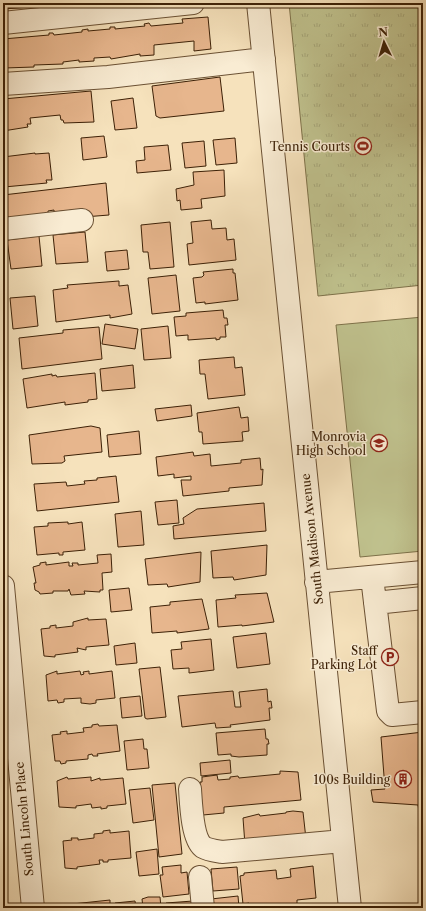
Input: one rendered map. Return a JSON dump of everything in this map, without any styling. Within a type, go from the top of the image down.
[{"type":"street","points":[[3,23],[193,3]]},
{"type":"street","name":"South Madison Avenue","points":[[258,3],[350,908]]},
{"type":"street","points":[[3,84],[108,77],[264,59]]},
{"type":"street","points":[[3,229],[82,220]]},
{"type":"street","points":[[316,582],[423,572]]},
{"type":"street","points":[[372,577],[388,711],[392,715],[423,712]]},
{"type":"street","name":"South Lincoln Place","points":[[3,586],[33,908]]},
{"type":"street","points":[[375,603],[423,598]]},
{"type":"street","points":[[190,789],[196,835],[203,846],[212,850],[222,852],[343,841]]},
{"type":"street","points":[[200,877],[203,908]]},
{"type":"green space","name":"Tennis Courts","points":[[289,3],[423,3],[423,285],[318,296]]},
{"type":"green space","points":[[423,317],[423,551],[360,557],[336,325]]},
{"type":"building","points":[[3,3],[35,3],[35,5],[31,5],[31,7],[3,9]]},
{"type":"building","points":[[38,3],[71,3],[71,4],[38,6]]},
{"type":"building","points":[[208,17],[211,49],[194,51],[194,41],[154,45],[154,55],[140,56],[140,54],[111,59],[110,57],[94,58],[94,61],[79,62],[79,60],[63,62],[63,64],[34,65],[34,67],[3,69],[3,39],[49,35],[49,33],[53,33],[54,35],[82,32],[82,30],[88,29],[88,31],[110,29],[110,27],[115,27],[115,29],[145,26],[144,24],[149,23],[151,26],[183,23],[182,19]]},
{"type":"building","points":[[220,77],[224,111],[160,118],[156,116],[152,86]]},
{"type":"building","points":[[91,91],[94,122],[64,123],[63,120],[61,120],[60,115],[30,118],[31,124],[27,124],[28,127],[3,131],[3,99]]},
{"type":"building","points":[[133,98],[137,128],[115,130],[111,101]]},
{"type":"building","points":[[104,136],[107,157],[83,160],[81,138]]},
{"type":"building","points":[[235,138],[237,163],[216,165],[213,140]]},
{"type":"building","points":[[204,141],[206,166],[185,168],[182,143]]},
{"type":"building","points":[[168,145],[171,170],[137,173],[136,161],[145,160],[144,147]]},
{"type":"building","points":[[35,153],[49,153],[52,180],[46,180],[47,183],[4,187],[3,157]]},
{"type":"building","points":[[224,170],[225,196],[201,199],[202,208],[181,210],[180,200],[177,201],[176,189],[194,185],[193,172]]},
{"type":"building","points":[[106,183],[109,215],[84,217],[83,209],[54,212],[54,210],[48,211],[48,217],[6,221],[3,195]]},
{"type":"building","points":[[211,220],[212,229],[226,228],[227,240],[234,239],[236,260],[189,265],[187,244],[193,243],[191,222]]},
{"type":"building","points":[[170,222],[174,267],[150,269],[148,252],[143,252],[141,225]]},
{"type":"building","points":[[85,232],[88,262],[56,264],[53,235]]},
{"type":"building","points":[[39,236],[42,266],[11,269],[7,240]]},
{"type":"building","points":[[127,250],[129,269],[107,271],[105,252]]},
{"type":"building","points":[[233,269],[233,273],[235,273],[238,300],[205,304],[205,302],[196,303],[193,278],[202,277],[204,275],[203,272]]},
{"type":"building","points":[[176,275],[180,311],[152,314],[148,278]]},
{"type":"building","points":[[119,281],[119,286],[128,285],[132,314],[110,318],[110,315],[56,322],[53,290],[68,288],[67,285]]},
{"type":"building","points":[[35,296],[38,326],[13,329],[10,298]]},
{"type":"building","points":[[223,310],[224,318],[227,318],[228,325],[225,325],[226,337],[220,337],[220,339],[216,340],[216,338],[188,340],[188,335],[176,336],[174,317],[186,316],[186,313]]},
{"type":"building","points":[[105,324],[138,329],[135,349],[102,344]]},
{"type":"building","points":[[168,326],[171,358],[144,360],[141,329]]},
{"type":"building","points":[[99,327],[102,359],[22,369],[19,338],[63,333],[63,330]]},
{"type":"building","points":[[234,357],[235,368],[242,367],[245,395],[208,399],[205,374],[200,374],[199,360]]},
{"type":"building","points":[[133,365],[135,388],[102,391],[100,369]]},
{"type":"building","points":[[95,373],[97,399],[88,400],[88,402],[65,405],[65,402],[27,408],[23,379],[52,374],[52,376],[56,375],[57,377]]},
{"type":"building","points":[[191,405],[192,416],[157,421],[155,409]]},
{"type":"building","points":[[239,407],[241,418],[248,417],[249,431],[242,432],[243,441],[203,444],[202,432],[199,432],[197,413]]},
{"type":"building","points":[[91,426],[100,428],[102,452],[64,456],[65,461],[62,463],[32,464],[29,435]]},
{"type":"building","points":[[139,431],[141,454],[109,457],[107,435]]},
{"type":"building","points":[[193,452],[194,456],[210,454],[211,466],[241,463],[241,460],[260,458],[261,470],[263,469],[262,485],[229,488],[229,491],[183,496],[181,480],[191,480],[191,476],[174,478],[174,474],[158,476],[156,457]]},
{"type":"building","points":[[116,476],[119,502],[37,511],[34,484],[66,482],[67,486],[85,484],[84,481],[97,480],[97,478]]},
{"type":"building","points":[[177,500],[179,523],[158,525],[155,502]]},
{"type":"building","points":[[264,503],[266,531],[174,539],[173,526],[184,524],[183,518],[197,509]]},
{"type":"building","points":[[141,511],[144,545],[118,547],[115,514]]},
{"type":"building","points":[[68,522],[68,524],[82,522],[85,550],[63,552],[63,555],[59,555],[59,553],[37,555],[34,527],[48,526],[48,523]]},
{"type":"building","points":[[267,545],[266,575],[234,580],[233,577],[213,578],[211,551]]},
{"type":"building","points":[[201,552],[200,582],[168,587],[167,584],[148,585],[145,559]]},
{"type":"building","points":[[111,554],[112,572],[102,573],[103,590],[100,590],[100,592],[84,591],[85,594],[71,595],[69,589],[68,591],[53,591],[53,593],[40,594],[35,590],[34,583],[36,583],[33,567],[40,565],[40,563],[46,562],[46,565],[69,562],[69,566],[73,566],[72,563],[78,563],[78,565],[98,563],[97,555]]},
{"type":"building","points":[[129,588],[132,610],[111,612],[109,590]]},
{"type":"building","points":[[267,593],[274,622],[218,627],[216,600],[236,598],[235,595]]},
{"type":"building","points":[[202,599],[209,629],[177,633],[177,631],[152,633],[150,607],[170,605],[170,602]]},
{"type":"building","points":[[88,618],[88,620],[106,619],[109,645],[86,647],[86,650],[77,648],[78,652],[55,655],[55,657],[44,656],[41,629],[50,628],[50,626],[56,625],[56,628],[73,626],[73,622]]},
{"type":"building","points":[[266,633],[270,664],[237,668],[233,637]]},
{"type":"building","points":[[211,639],[214,670],[189,673],[189,668],[173,669],[171,650],[182,649],[181,642]]},
{"type":"building","points":[[135,643],[137,663],[116,665],[114,646]]},
{"type":"building","points":[[160,667],[166,717],[147,719],[145,718],[139,669]]},
{"type":"building","points":[[57,671],[57,674],[80,671],[81,675],[84,674],[83,672],[89,671],[89,674],[112,671],[115,698],[96,700],[96,703],[90,704],[81,703],[81,698],[64,699],[64,702],[58,703],[57,700],[48,701],[46,675]]},
{"type":"building","points":[[267,689],[268,702],[271,701],[272,708],[269,708],[270,720],[230,725],[231,727],[216,728],[215,723],[182,727],[178,696],[233,691],[235,707],[241,707],[239,692]]},
{"type":"building","points":[[140,696],[142,716],[122,718],[120,698]]},
{"type":"building","points":[[98,724],[99,726],[117,725],[120,751],[97,754],[98,756],[93,756],[92,754],[88,755],[88,759],[66,761],[66,763],[61,764],[60,761],[55,761],[52,735],[61,734],[60,732],[67,731],[67,734],[84,732],[83,728],[92,727],[92,725]]},
{"type":"building","points":[[265,729],[266,739],[268,739],[269,744],[267,744],[267,755],[239,757],[231,756],[231,754],[218,755],[216,733]]},
{"type":"building","name":"100s Building","points":[[423,732],[423,811],[419,811],[418,805],[373,802],[371,790],[385,789],[381,737]]},
{"type":"building","points":[[143,739],[144,749],[147,749],[149,768],[127,770],[124,741]]},
{"type":"building","points":[[230,760],[231,773],[201,776],[200,763]]},
{"type":"building","points":[[280,771],[298,772],[301,800],[224,807],[224,813],[203,815],[200,782],[202,782],[202,777],[217,775],[218,780],[230,779],[230,777],[238,776],[239,778],[280,774]]},
{"type":"building","points":[[67,777],[68,779],[91,777],[91,781],[100,778],[100,780],[123,778],[126,804],[107,806],[107,808],[101,809],[101,807],[92,808],[91,804],[76,806],[76,808],[59,807],[57,781]]},
{"type":"building","points":[[175,783],[182,854],[159,857],[152,785]]},
{"type":"building","points":[[150,788],[154,820],[133,823],[129,790]]},
{"type":"building","points":[[293,811],[303,812],[306,839],[245,845],[243,818],[259,814],[260,816]]},
{"type":"building","points":[[110,830],[110,833],[129,831],[131,858],[108,860],[108,862],[99,860],[100,864],[77,867],[77,869],[65,868],[63,841],[72,840],[71,838],[78,838],[78,840],[94,838],[94,834],[103,833],[103,831]]},
{"type":"building","points":[[157,849],[159,874],[139,876],[136,852]]},
{"type":"building","points":[[181,865],[181,873],[187,872],[189,894],[163,897],[160,875],[163,875],[162,867]]},
{"type":"building","points":[[313,866],[316,898],[297,900],[297,904],[280,906],[280,908],[249,908],[249,903],[243,904],[240,876],[244,875],[244,873],[276,870],[277,879],[291,877],[290,869]]},
{"type":"building","points":[[237,867],[239,889],[213,891],[211,869]]},
{"type":"building","points":[[238,896],[239,908],[212,908],[211,899]]},
{"type":"building","points":[[148,897],[160,897],[161,908],[143,908],[142,899]]},
{"type":"building","points":[[110,900],[110,908],[64,908],[63,905]]},
{"type":"building","points":[[135,901],[136,908],[116,908],[115,903]]},
{"type":"building","points":[[193,901],[193,908],[166,908],[166,903]]},
{"type":"place","name":"Tennis Courts","points":[[363,146]]},
{"type":"place","name":"Monrovia High School","points":[[379,443]]},
{"type":"place","name":"Staff Parking Lot","points":[[390,657]]},
{"type":"place","name":"100s Building","points":[[403,779]]}]
